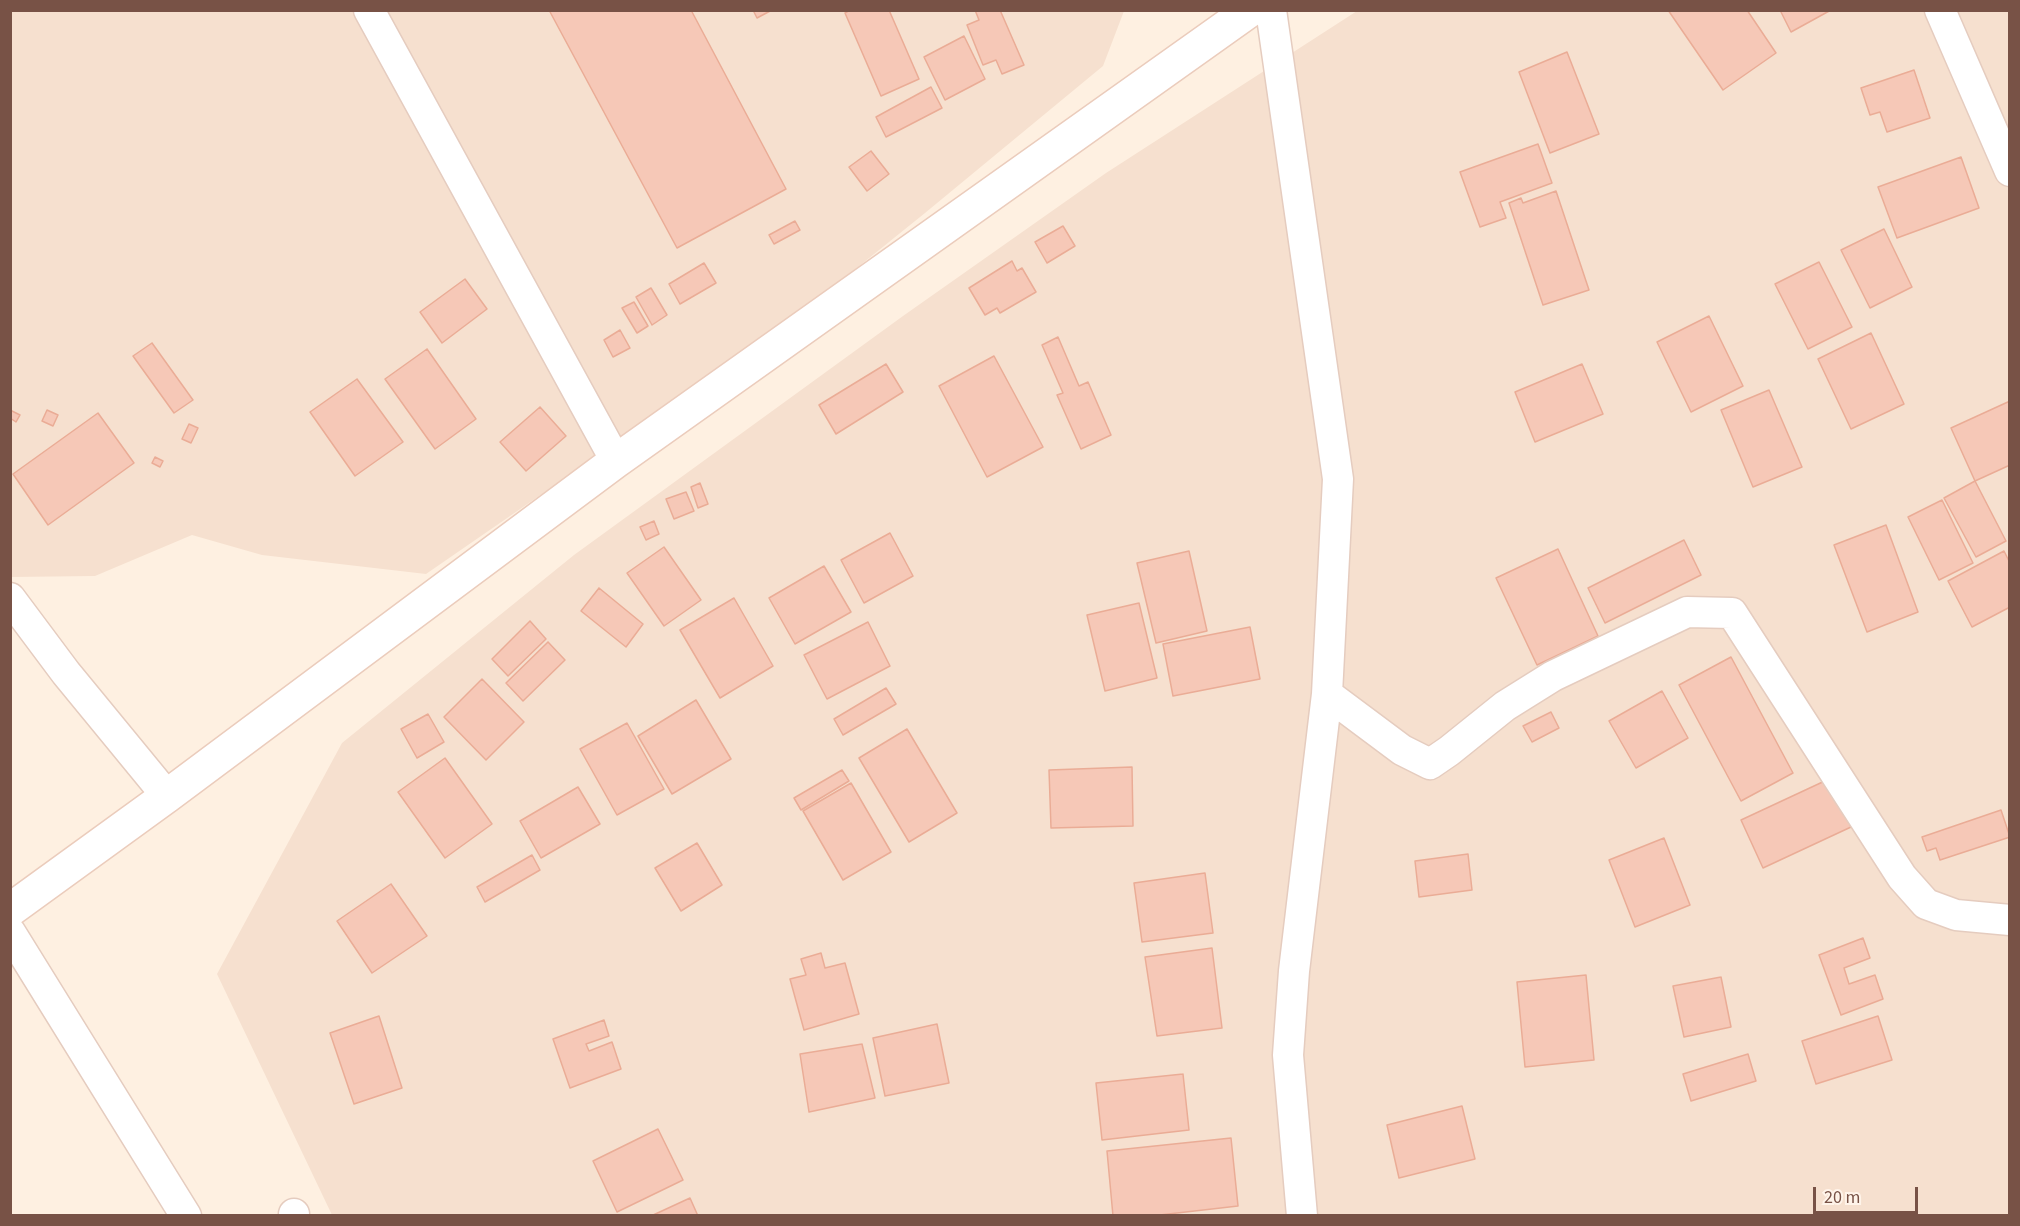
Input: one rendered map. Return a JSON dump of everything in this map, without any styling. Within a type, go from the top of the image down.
[{"type":"main road","points":[[10,910],[167,796],[616,461],[1242,14]]},
{"type":"street","points":[[369,10],[616,461]]},
{"type":"street","points":[[1271,10],[1338,478],[1327,694],[1294,971],[1288,1055],[1302,1215]]},
{"type":"street","points":[[1940,10],[2010,171]]},
{"type":"street","points":[[10,598],[66,673],[167,796]]},
{"type":"street","points":[[1327,694],[1402,750],[1430,764],[1505,706],[1553,676],[1687,612],[1732,613],[1902,877],[1926,904],[1956,915],[2010,920]]},
{"type":"street","points":[[10,932],[186,1215]]},
{"type":"shaded area","points":[[10,11],[1124,11],[1103,66],[925,213],[781,329],[426,574],[262,555],[192,535],[95,576],[11,577]]},
{"type":"shaded area","points":[[1357,11],[2009,11],[2009,1215],[332,1215],[217,974],[342,743],[574,555],[903,316],[1106,173]]},
{"type":"building","points":[[549,10],[691,10],[786,189],[677,248]]},
{"type":"building","points":[[753,10],[772,10],[757,18]]},
{"type":"building","points":[[850,10],[889,10],[919,79],[881,96],[845,13]]},
{"type":"building","points":[[975,10],[1000,10],[1024,65],[1002,74],[996,60],[983,65],[967,25],[979,20]]},
{"type":"building","points":[[1668,10],[1747,10],[1776,53],[1723,90]]},
{"type":"building","points":[[1780,10],[1831,10],[1791,32]]},
{"type":"building","points":[[964,36],[985,79],[945,100],[924,57]]},
{"type":"building","points":[[1567,52],[1599,134],[1550,153],[1519,72]]},
{"type":"building","points":[[1914,70],[1930,118],[1887,132],[1880,112],[1870,115],[1861,88]]},
{"type":"building","points":[[931,87],[942,108],[886,137],[876,117]]},
{"type":"building","points":[[1538,144],[1552,183],[1500,202],[1506,218],[1480,227],[1460,172]]},
{"type":"building","points":[[871,151],[889,174],[867,191],[849,167]]},
{"type":"building","points":[[1961,157],[1979,208],[1897,238],[1878,187]]},
{"type":"building","points":[[1556,191],[1589,290],[1543,305],[1509,203],[1521,198],[1523,203]]},
{"type":"building","points":[[795,221],[800,230],[774,244],[769,235]]},
{"type":"building","points":[[1063,226],[1075,246],[1047,263],[1035,242]]},
{"type":"building","points":[[1884,229],[1912,287],[1870,308],[1841,250]]},
{"type":"building","points":[[1012,261],[1017,271],[1022,268],[1036,292],[1000,313],[997,308],[985,315],[969,288]]},
{"type":"building","points":[[1819,262],[1852,327],[1808,349],[1775,284]]},
{"type":"building","points":[[704,263],[716,283],[680,304],[669,284]]},
{"type":"building","points":[[465,279],[487,309],[442,343],[420,312]]},
{"type":"building","points":[[651,288],[667,315],[652,325],[636,297]]},
{"type":"building","points":[[634,302],[648,326],[637,333],[622,308]]},
{"type":"building","points":[[1709,316],[1743,386],[1691,412],[1657,342]]},
{"type":"building","points":[[620,330],[630,348],[613,357],[604,340]]},
{"type":"building","points":[[1871,333],[1904,404],[1851,429],[1818,359]]},
{"type":"building","points":[[1058,337],[1079,386],[1088,382],[1111,435],[1081,449],[1057,395],[1063,393],[1042,345]]},
{"type":"building","points":[[152,343],[193,400],[174,413],[133,356]]},
{"type":"building","points":[[427,349],[476,419],[435,449],[385,379]]},
{"type":"building","points":[[994,356],[1043,447],[987,477],[939,386]]},
{"type":"building","points":[[886,364],[903,392],[836,434],[819,405]]},
{"type":"building","points":[[1582,364],[1603,414],[1535,442],[1515,392]]},
{"type":"building","points":[[357,379],[403,442],[355,476],[310,412]]},
{"type":"building","points":[[1769,390],[1802,467],[1753,487],[1721,410]]},
{"type":"building","points":[[2010,401],[2010,465],[1975,481],[1951,428]]},
{"type":"building","points":[[540,407],[566,436],[526,471],[500,442]]},
{"type":"building","points":[[10,410],[20,415],[16,422],[10,418]]},
{"type":"building","points":[[47,410],[58,415],[53,426],[42,421]]},
{"type":"building","points":[[98,413],[134,463],[48,525],[13,474]]},
{"type":"building","points":[[189,424],[198,428],[191,443],[182,439]]},
{"type":"building","points":[[155,457],[163,461],[160,467],[152,463]]},
{"type":"building","points":[[1975,481],[2006,541],[1976,557],[1944,498]]},
{"type":"building","points":[[700,483],[708,504],[698,508],[691,487]]},
{"type":"building","points":[[686,492],[694,511],[674,519],[666,499]]},
{"type":"building","points":[[1942,500],[1973,563],[1939,580],[1908,517]]},
{"type":"building","points":[[654,521],[659,534],[646,540],[640,527]]},
{"type":"building","points":[[1886,525],[1918,612],[1867,632],[1834,545]]},
{"type":"building","points":[[890,533],[913,576],[864,603],[841,560]]},
{"type":"building","points":[[1684,540],[1701,575],[1605,623],[1588,588]]},
{"type":"building","points":[[664,547],[701,600],[664,626],[627,573]]},
{"type":"building","points":[[1558,549],[1598,636],[1537,665],[1496,578]]},
{"type":"building","points":[[1189,551],[1207,631],[1156,643],[1137,563]]},
{"type":"building","points":[[2004,551],[2010,563],[2010,607],[1972,627],[1948,581]]},
{"type":"building","points":[[824,566],[851,612],[795,644],[769,598]]},
{"type":"building","points":[[599,588],[643,624],[626,647],[581,611]]},
{"type":"building","points":[[734,598],[773,666],[720,698],[680,630]]},
{"type":"building","points":[[1139,603],[1157,678],[1105,691],[1087,615]]},
{"type":"building","points":[[530,621],[546,639],[508,676],[492,659]]},
{"type":"building","points":[[868,622],[890,666],[827,699],[804,655]]},
{"type":"building","points":[[1250,627],[1260,679],[1173,696],[1163,644]]},
{"type":"building","points":[[548,642],[565,660],[523,701],[506,683]]},
{"type":"building","points":[[1731,657],[1793,773],[1741,801],[1679,685]]},
{"type":"building","points":[[482,679],[524,722],[486,760],[444,717]]},
{"type":"building","points":[[886,688],[896,704],[843,735],[834,719]]},
{"type":"building","points":[[1662,691],[1688,738],[1636,768],[1609,721]]},
{"type":"building","points":[[696,700],[731,759],[672,794],[638,736]]},
{"type":"building","points":[[1551,712],[1559,728],[1532,742],[1523,726]]},
{"type":"building","points":[[428,714],[444,742],[417,758],[401,729]]},
{"type":"building","points":[[627,723],[664,789],[617,815],[580,749]]},
{"type":"building","points":[[907,729],[957,813],[909,842],[859,758]]},
{"type":"building","points":[[445,758],[492,824],[445,858],[398,792]]},
{"type":"building","points":[[1132,767],[1133,826],[1051,828],[1049,770]]},
{"type":"building","points":[[842,770],[849,781],[801,810],[794,798]]},
{"type":"building","points":[[1829,779],[1851,827],[1763,868],[1741,820]]},
{"type":"building","points":[[851,783],[891,852],[843,880],[803,811]]},
{"type":"building","points":[[578,787],[600,824],[541,858],[520,821]]},
{"type":"building","points":[[2001,810],[2010,837],[1940,860],[1936,848],[1927,851],[1922,837]]},
{"type":"building","points":[[1664,838],[1690,905],[1635,927],[1609,860]]},
{"type":"building","points":[[697,843],[722,885],[681,911],[655,868]]},
{"type":"building","points":[[1468,854],[1472,890],[1419,897],[1415,861]]},
{"type":"building","points":[[532,855],[540,870],[485,902],[477,887]]},
{"type":"building","points":[[1205,873],[1213,933],[1142,942],[1134,883]]},
{"type":"building","points":[[391,884],[427,936],[372,973],[337,921]]},
{"type":"building","points":[[1863,938],[1870,958],[1844,968],[1849,984],[1875,975],[1883,999],[1841,1015],[1819,955]]},
{"type":"building","points":[[1212,948],[1222,1028],[1157,1036],[1145,957]]},
{"type":"building","points":[[821,953],[825,968],[845,963],[859,1014],[804,1030],[790,979],[806,975],[801,959]]},
{"type":"building","points":[[1586,975],[1594,1060],[1525,1067],[1517,982]]},
{"type":"building","points":[[1721,977],[1731,1027],[1684,1037],[1673,986]]},
{"type":"building","points":[[379,1016],[402,1088],[354,1104],[330,1033]]},
{"type":"building","points":[[1878,1016],[1892,1060],[1816,1084],[1802,1041]]},
{"type":"building","points":[[604,1020],[609,1036],[586,1044],[589,1051],[612,1042],[621,1069],[570,1088],[553,1039]]},
{"type":"building","points":[[937,1024],[949,1083],[885,1096],[873,1038]]},
{"type":"building","points":[[862,1044],[875,1098],[809,1112],[800,1054]]},
{"type":"building","points":[[1748,1054],[1756,1081],[1691,1101],[1683,1074]]},
{"type":"building","points":[[1183,1074],[1189,1130],[1102,1140],[1096,1083]]},
{"type":"building","points":[[1462,1106],[1475,1159],[1399,1178],[1387,1125]]},
{"type":"building","points":[[658,1129],[683,1180],[617,1212],[593,1161]]},
{"type":"building","points":[[1231,1138],[1238,1206],[1151,1216],[1113,1216],[1107,1151]]},
{"type":"building","points":[[690,1198],[698,1216],[651,1216]]}]
